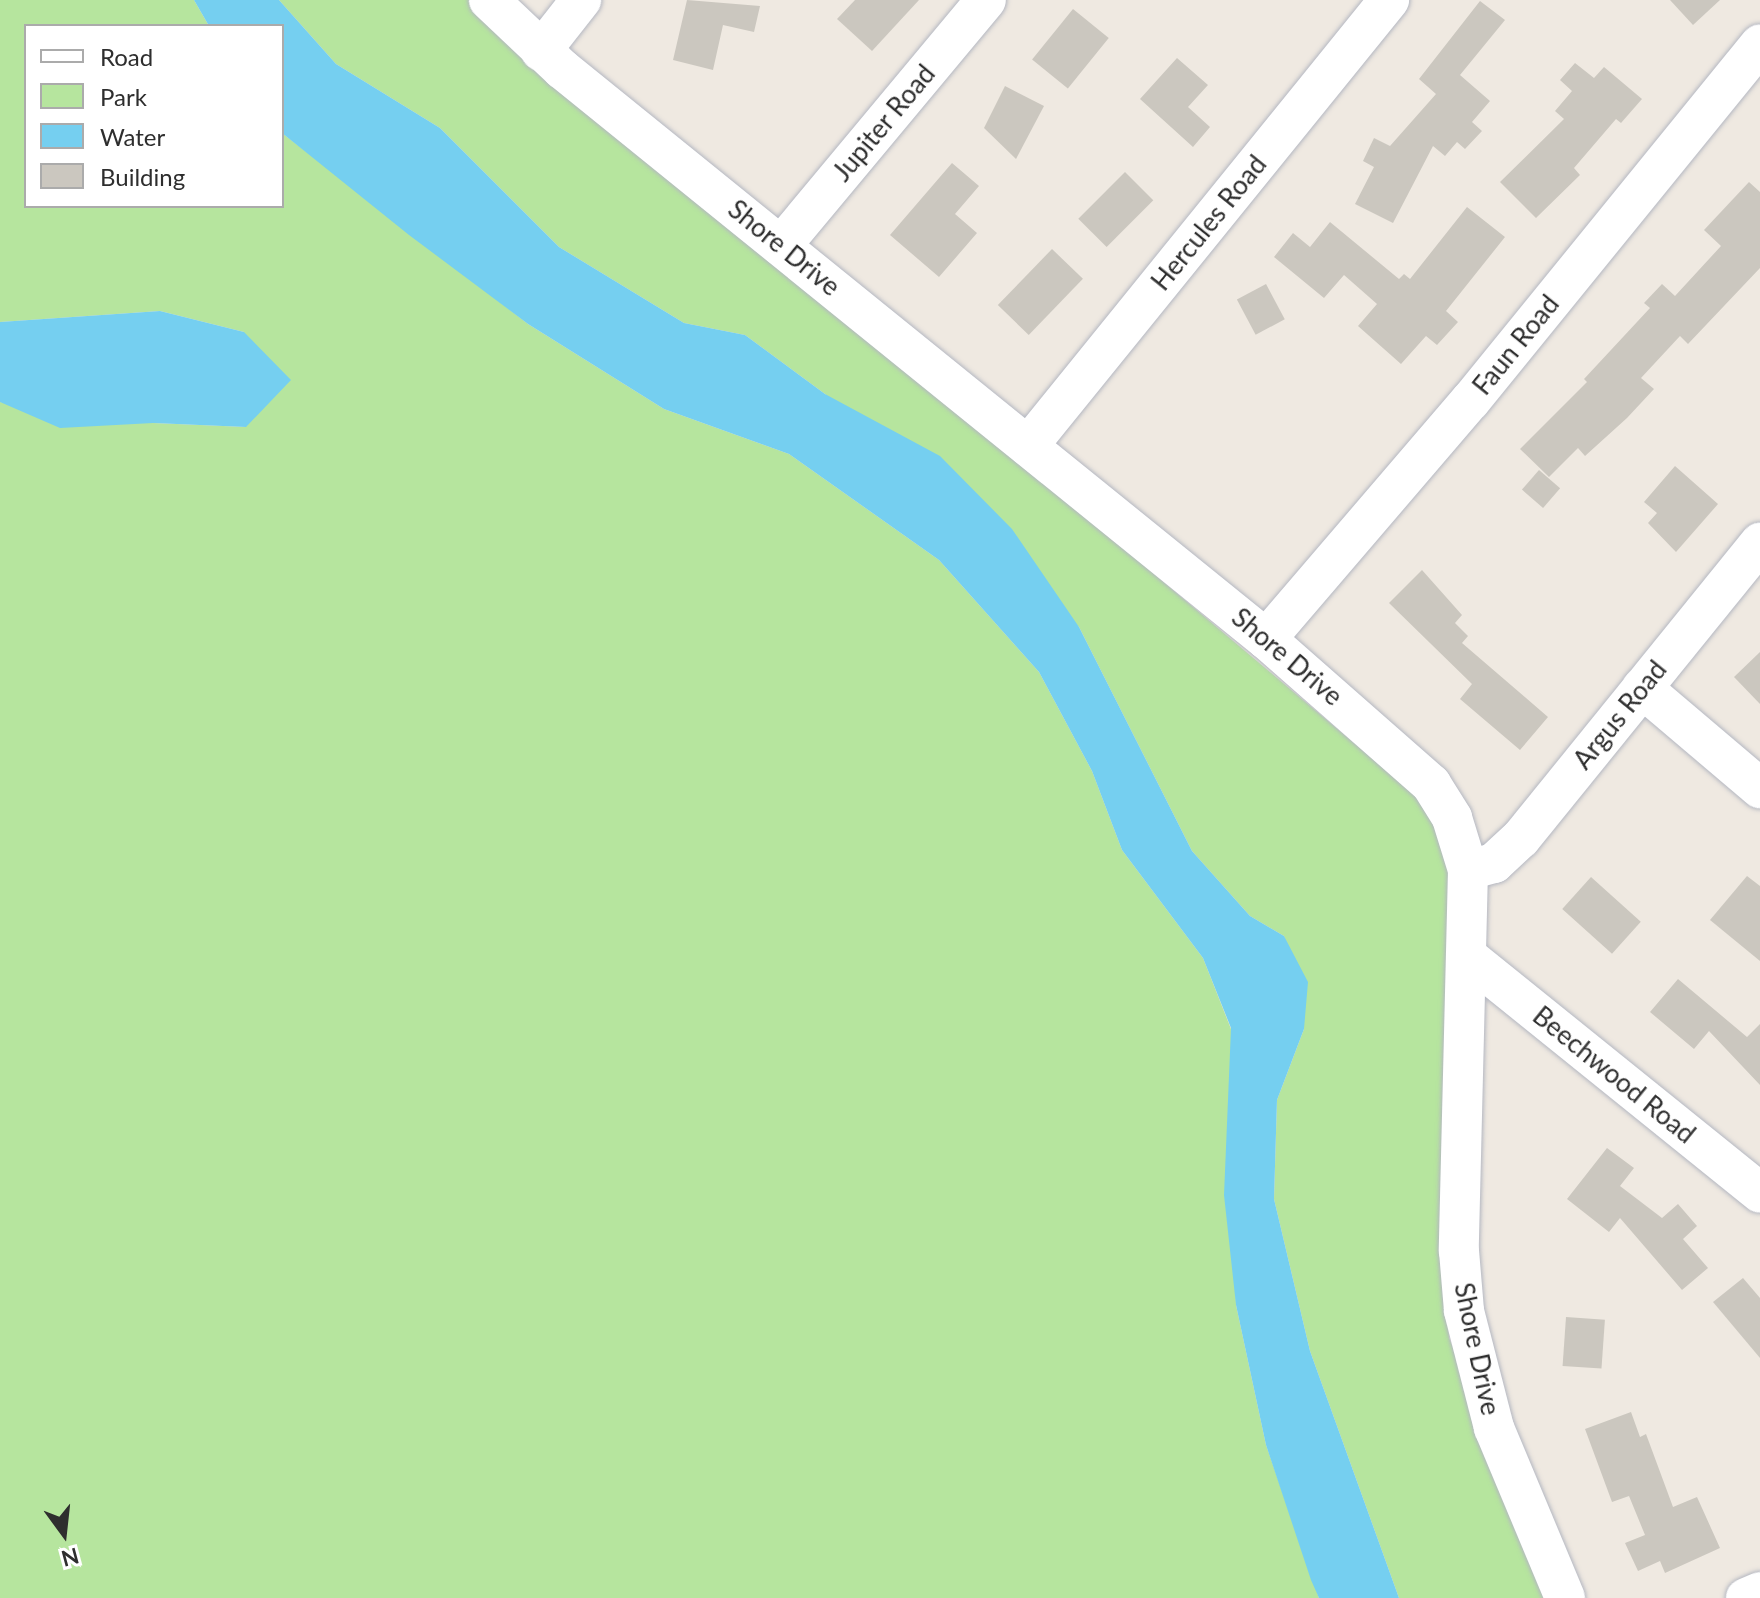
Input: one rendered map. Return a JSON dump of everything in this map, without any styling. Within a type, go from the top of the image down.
[{"type":"street","name":"Shore Drive","points":[[489,0],[541,51],[1266,639],[1413,763],[1452,818],[1468,870],[1459,1251],[1464,1311],[1494,1428],[1565,1598]]},
{"type":"street","points":[[541,51],[581,0]]},
{"type":"street","name":"Jupiter Road","points":[[781,246],[986,0]]},
{"type":"street","name":"Hercules Road","points":[[1028,446],[1389,0]]},
{"type":"street","name":"Faun Road","points":[[1266,639],[1451,424],[1760,45]]},
{"type":"street","name":"Argus Road","points":[[1468,870],[1494,863],[1521,838],[1760,543]]},
{"type":"street","points":[[1642,688],[1760,788]]},
{"type":"street","name":"Beechwood Road","points":[[1468,957],[1760,1193]]},
{"type":"street","points":[[1746,1598],[1760,1592]]},
{"type":"green space","points":[[0,0],[194,0],[208,24],[24,24],[24,208],[284,208],[284,135],[528,324],[664,409],[789,454],[939,560],[1039,672],[1092,771],[1122,850],[1203,958],[1231,1029],[1236,1305],[1266,1445],[1319,1598],[0,1598],[0,402],[153,423],[246,427],[244,332],[160,311],[0,322]]},
{"type":"green space","points":[[279,0],[475,0],[1426,804],[1464,896],[1441,1197],[1449,1338],[1555,1598],[1399,1598],[1310,1351],[1274,1199],[1277,1100],[1304,1029],[1284,936],[1250,916],[1192,851],[1079,627],[825,394],[745,335],[684,323],[559,247],[440,128],[336,64]]},
{"type":"water","points":[[194,0],[279,0],[336,64],[440,128],[559,247],[684,323],[745,335],[825,394],[940,456],[1012,529],[1079,627],[1192,851],[1250,916],[1284,936],[1308,982],[1304,1029],[1277,1100],[1274,1199],[1310,1351],[1399,1598],[1319,1598],[1311,1580],[1266,1445],[1236,1305],[1224,1195],[1231,1028],[1203,958],[1122,850],[1092,771],[1039,672],[939,560],[789,454],[664,409],[528,324],[409,235],[284,135],[284,24],[208,24]]},
{"type":"water","points":[[160,311],[244,332],[291,380],[246,427],[153,423],[60,428],[0,402],[0,322]]},
{"type":"building","points":[[687,0],[760,6],[754,32],[723,25],[713,70],[673,60]]},
{"type":"building","points":[[855,0],[919,0],[872,51],[837,19]]},
{"type":"building","points":[[1670,0],[1720,0],[1693,25]]},
{"type":"building","points":[[1480,1],[1505,20],[1460,75],[1490,101],[1472,122],[1482,131],[1465,149],[1457,142],[1445,156],[1433,146],[1393,223],[1355,204],[1374,167],[1363,161],[1374,138],[1390,146],[1436,94],[1419,79]]},
{"type":"building","points":[[1073,9],[1109,38],[1068,88],[1032,60]]},
{"type":"building","points":[[1177,58],[1208,85],[1188,107],[1210,127],[1193,147],[1140,99]]},
{"type":"building","points":[[1575,63],[1594,78],[1604,67],[1642,99],[1621,123],[1616,119],[1574,168],[1580,175],[1536,218],[1500,182],[1564,119],[1555,111],[1572,91],[1560,80]]},
{"type":"building","points":[[1005,86],[1044,106],[1016,159],[984,128]]},
{"type":"building","points":[[952,163],[979,186],[955,214],[977,233],[939,277],[890,235]]},
{"type":"building","points":[[1125,172],[1153,200],[1107,247],[1078,219]]},
{"type":"building","points":[[1749,182],[1760,192],[1760,268],[1688,344],[1680,336],[1641,378],[1654,389],[1627,418],[1585,456],[1578,448],[1549,477],[1520,449],[1587,382],[1584,379],[1650,308],[1644,303],[1662,284],[1675,296],[1721,246],[1704,230]]},
{"type":"building","points":[[1467,207],[1505,237],[1446,311],[1458,322],[1437,345],[1426,336],[1401,364],[1358,326],[1377,304],[1344,275],[1324,298],[1274,257],[1293,233],[1310,247],[1330,222],[1399,279],[1404,274],[1410,279]]},
{"type":"building","points":[[1052,249],[1083,279],[1029,335],[998,305]]},
{"type":"building","points":[[1266,284],[1285,319],[1256,335],[1237,299]]},
{"type":"building","points":[[1675,466],[1718,504],[1676,552],[1648,523],[1657,513],[1644,502]]},
{"type":"building","points":[[1539,470],[1560,488],[1543,508],[1522,490]]},
{"type":"building","points":[[1422,570],[1462,615],[1455,623],[1468,636],[1462,643],[1548,717],[1520,750],[1460,699],[1472,684],[1389,603]]},
{"type":"building","points":[[1760,652],[1760,704],[1734,677]]},
{"type":"building","points":[[1747,876],[1760,886],[1760,961],[1710,920]]},
{"type":"building","points":[[1591,877],[1641,922],[1612,954],[1562,909]]},
{"type":"building","points":[[1678,979],[1747,1037],[1760,1024],[1760,1085],[1709,1031],[1694,1049],[1650,1012]]},
{"type":"building","points":[[1607,1148],[1634,1168],[1620,1186],[1662,1218],[1678,1204],[1697,1226],[1683,1239],[1708,1268],[1682,1290],[1620,1218],[1609,1232],[1567,1199]]},
{"type":"building","points":[[1743,1278],[1760,1298],[1760,1358],[1713,1302]]},
{"type":"building","points":[[1566,1317],[1605,1320],[1601,1369],[1563,1366]]},
{"type":"building","points":[[1631,1412],[1640,1437],[1646,1434],[1673,1507],[1697,1497],[1720,1548],[1665,1573],[1660,1561],[1638,1571],[1625,1543],[1645,1535],[1629,1496],[1612,1502],[1585,1429]]}]
